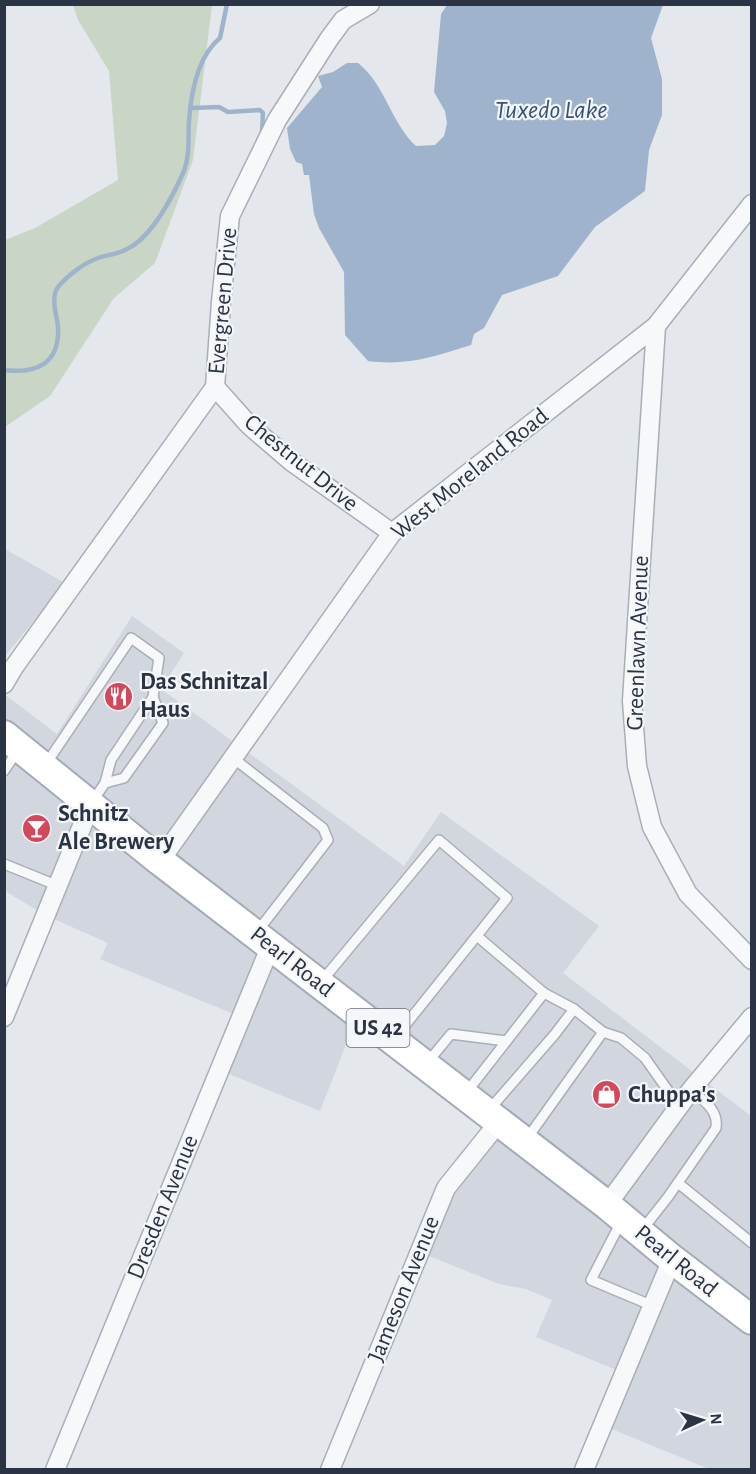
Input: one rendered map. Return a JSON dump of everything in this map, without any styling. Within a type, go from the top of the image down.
[{"type":"main road","name":"Pearl Road","points":[[10,751],[98,794],[160,861],[752,1320]]},
{"type":"street","name":"Evergreen Drive","points":[[4,684],[9,664],[215,387],[220,302],[230,216],[277,120],[329,39],[343,20],[370,4]]},
{"type":"street","name":"West Moreland Road","points":[[160,861],[392,533],[656,326],[752,204]]},
{"type":"street","name":"Greenlawn Avenue","points":[[656,326],[632,701],[637,766],[652,827],[688,894],[752,960]]},
{"type":"street","name":"Chestnut Drive","points":[[215,387],[249,425],[292,462],[392,533]]},
{"type":"street","points":[[4,1017],[9,992],[98,794]]},
{"type":"street","name":"Dresden Avenue","points":[[55,1470],[263,940]]},
{"type":"street","points":[[623,1218],[686,1096],[752,1017]]},
{"type":"street","name":"Jameson Avenue","points":[[330,1470],[446,1188],[493,1117]]},
{"type":"street","points":[[584,1470],[672,1259]]},
{"type":"lane","points":[[44,767],[131,638],[159,658],[153,697],[111,760],[98,794]]},
{"type":"lane","points":[[98,794],[124,777],[163,723],[153,697]]},
{"type":"lane","points":[[233,758],[323,828],[328,840],[263,940]]},
{"type":"lane","points":[[320,984],[439,840],[507,898],[393,1040]]},
{"type":"lane","points":[[4,864],[56,885]]},
{"type":"lane","points":[[477,936],[544,993],[574,1009],[603,1032],[621,1038],[645,1058],[669,1092],[686,1096],[712,1109],[717,1120],[716,1128],[678,1183],[623,1218],[591,1280],[653,1306]]},
{"type":"lane","points":[[464,1095],[544,993]]},
{"type":"lane","points":[[493,1117],[574,1009]]},
{"type":"lane","points":[[525,1142],[603,1032]]},
{"type":"lane","points":[[425,1065],[451,1034],[506,1041]]},
{"type":"lane","points":[[678,1183],[752,1243]]},
{"type":"shaded area","points":[[5,549],[65,583],[5,656]]},
{"type":"shaded area","points":[[132,616],[184,653],[161,689],[404,866],[441,812],[599,926],[563,973],[751,1116],[751,1469],[709,1469],[602,1425],[624,1373],[536,1337],[552,1300],[526,1289],[499,1284],[419,1252],[453,1177],[508,1110],[363,1001],[320,1111],[219,1070],[241,1017],[100,959],[108,943],[45,915],[5,891],[4,694],[57,734]]},
{"type":"green space","points":[[73,5],[212,5],[193,160],[155,263],[114,298],[50,396],[5,427],[5,240],[35,228],[118,180],[109,71],[78,20]]},
{"type":"water","name":"Tuxedo Lake","points":[[447,5],[663,5],[651,38],[662,79],[662,115],[649,150],[645,191],[595,227],[558,276],[502,295],[484,328],[474,334],[471,345],[432,357],[408,361],[368,361],[345,335],[344,272],[319,228],[314,214],[309,175],[304,175],[302,164],[296,162],[290,149],[287,128],[322,87],[318,76],[333,72],[347,63],[358,63],[382,92],[407,137],[416,146],[435,145],[444,136],[447,123],[445,111],[434,92],[441,14]]},
{"type":"waterway","points":[[4,370],[26,370],[44,364],[55,350],[58,340],[54,301],[58,287],[87,263],[135,244],[144,237],[160,216],[186,165],[194,87],[206,55],[220,38],[227,4]]},
{"type":"waterway","points":[[192,108],[219,107],[228,112],[260,110],[263,113],[262,132]]},
{"type":"place","name":"Das Schnitzal Haus","points":[[119,696]]},
{"type":"place","name":"Schnitz Ale Brewery","points":[[37,828]]},
{"type":"place","name":"Chuppa's","points":[[607,1095]]}]
